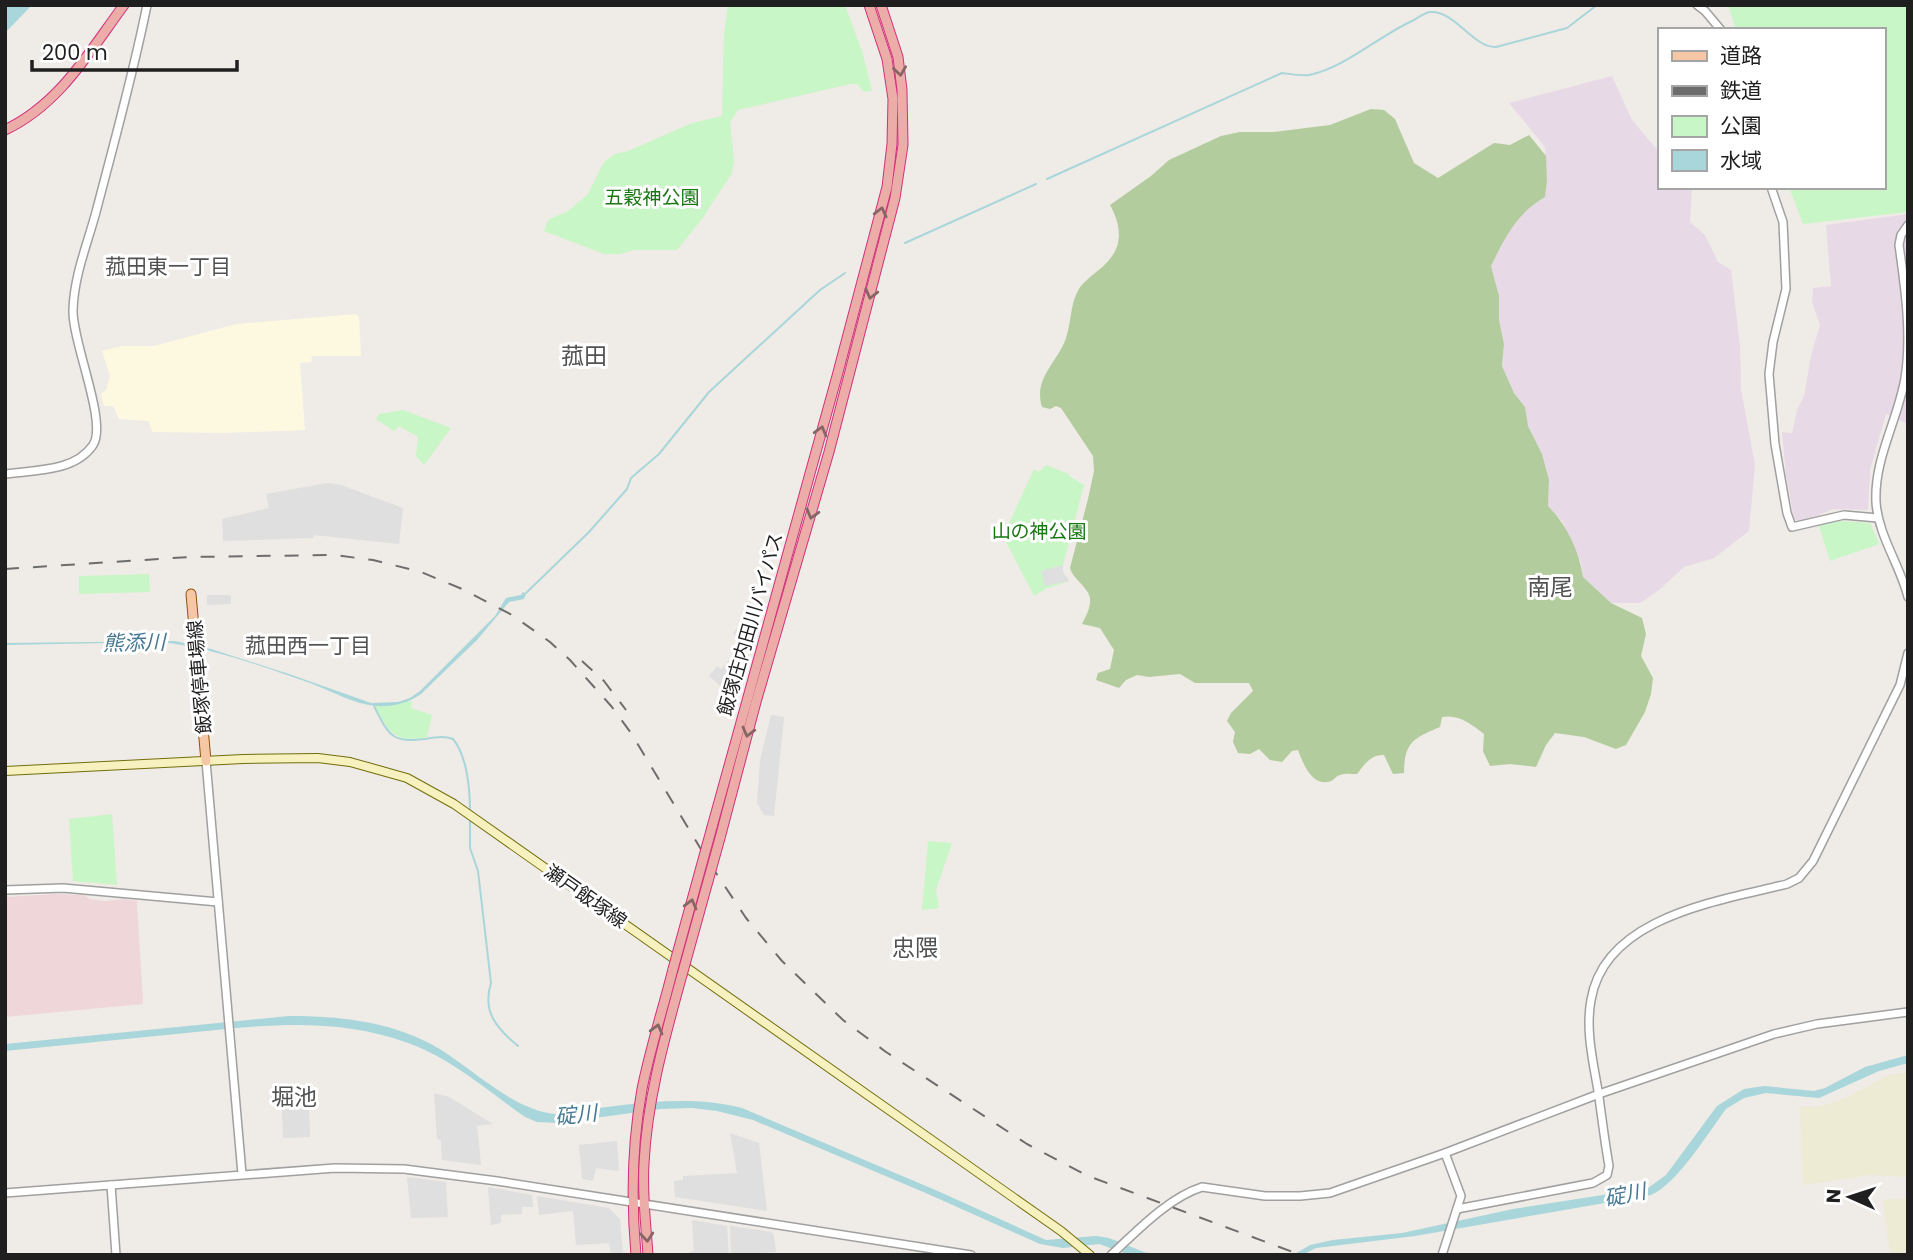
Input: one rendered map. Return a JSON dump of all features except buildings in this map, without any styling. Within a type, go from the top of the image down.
[{"type":"highway","points":[[5,130],[45,104],[72,78],[124,5]]},
{"type":"highway","name":"飯塚庄内田川バイパス","points":[[636,1255],[632,1202],[636,1123],[642,1090],[844,349],[891,166],[893,99],[887,59],[869,5]]},
{"type":"highway","name":"飯塚庄内田川バイパス","points":[[648,1255],[644,1164],[653,1088],[756,702],[836,427],[899,178],[904,122],[902,90],[898,57],[881,5]]},
{"type":"main road","name":"飯塚停車場線","points":[[191,594],[206,761]]},
{"type":"main road","name":"瀬戸飯塚線","points":[[5,771],[298,758],[350,762],[407,778],[466,812],[1089,1253]]},
{"type":"street","points":[[5,474],[72,462],[88,451],[97,436],[97,418],[73,326],[73,309],[80,263],[124,103],[147,5]]},
{"type":"street","points":[[1697,5],[1719,28]]},
{"type":"street","points":[[1772,189],[1783,222],[1786,289],[1773,342],[1769,374],[1774,444],[1791,527],[1844,515],[1878,518]]},
{"type":"street","points":[[1908,225],[1901,234],[1899,245],[1908,335],[1906,375],[1878,468],[1878,518],[1908,597]]},
{"type":"street","points":[[1457,1209],[1601,1180],[1607,1175],[1609,1166],[1589,1014],[1593,990],[1605,964],[1615,952],[1637,935],[1681,911],[1787,884],[1799,878],[1813,861],[1877,733],[1900,685],[1908,653]]},
{"type":"street","points":[[206,761],[242,1174]]},
{"type":"street","points":[[5,890],[64,888],[218,902]]},
{"type":"street","points":[[1111,1255],[1169,1205],[1192,1190],[1202,1187],[1265,1196],[1329,1193],[1446,1153],[1599,1094],[1774,1034],[1817,1024],[1908,1012]]},
{"type":"street","points":[[1442,1255],[1461,1196],[1446,1153]]},
{"type":"street","points":[[5,1193],[335,1168],[404,1169],[644,1203],[971,1255]]},
{"type":"street","points":[[111,1185],[116,1255]]},
{"type":"shaded area","points":[[1612,76],[1632,120],[1658,151],[1658,189],[1692,189],[1690,222],[1705,235],[1718,262],[1731,270],[1740,346],[1741,389],[1755,465],[1749,531],[1714,558],[1684,567],[1658,591],[1640,603],[1611,603],[1583,577],[1581,562],[1562,521],[1548,506],[1549,480],[1542,454],[1528,426],[1524,407],[1514,393],[1502,366],[1504,344],[1499,320],[1499,296],[1491,266],[1514,222],[1534,203],[1545,197],[1547,181],[1545,147],[1509,103]]},
{"type":"shaded area","points":[[1908,214],[1908,424],[1886,414],[1870,470],[1868,510],[1833,509],[1802,522],[1794,519],[1782,432],[1792,433],[1797,410],[1804,396],[1820,325],[1812,301],[1813,288],[1831,286],[1826,225]]},
{"type":"shaded area","points":[[356,314],[359,317],[361,356],[312,356],[311,362],[300,363],[305,430],[152,432],[149,421],[119,419],[113,406],[104,406],[101,394],[106,390],[110,376],[102,351],[122,346],[154,346],[236,324]]},
{"type":"shaded area","points":[[328,483],[341,485],[403,508],[399,544],[314,535],[313,538],[223,541],[222,519],[269,508],[266,494]]},
{"type":"shaded area","points":[[1063,565],[1063,572],[1069,581],[1045,586],[1041,571]]},
{"type":"shaded area","points":[[207,595],[231,595],[231,604],[207,605]]},
{"type":"shaded area","points":[[743,621],[753,623],[734,691],[722,687],[709,676],[717,666],[721,669],[730,659],[739,640],[733,633]]},
{"type":"shaded area","points":[[771,715],[784,717],[774,816],[764,815],[757,803],[760,760]]},
{"type":"shaded area","points":[[84,895],[90,899],[105,901],[137,901],[143,1004],[5,1017],[5,897]]},
{"type":"shaded area","points":[[1908,1072],[1908,1177],[1870,1175],[1803,1185],[1800,1107],[1819,1107],[1846,1098],[1887,1076]]},
{"type":"shaded area","points":[[434,1093],[449,1097],[493,1124],[477,1126],[481,1165],[442,1160],[441,1140],[437,1139]]},
{"type":"shaded area","points":[[309,1107],[310,1137],[283,1138],[282,1108]]},
{"type":"shaded area","points":[[730,1133],[759,1143],[767,1211],[675,1197],[674,1181],[683,1180],[683,1176],[737,1173]]},
{"type":"shaded area","points":[[617,1141],[619,1171],[596,1168],[593,1181],[582,1179],[579,1145]]},
{"type":"shaded area","points":[[407,1177],[446,1182],[448,1217],[411,1218]]},
{"type":"shaded area","points":[[488,1187],[532,1195],[533,1207],[522,1207],[522,1214],[501,1215],[501,1223],[491,1225]]},
{"type":"shaded area","points":[[537,1196],[609,1208],[620,1219],[623,1255],[611,1255],[609,1243],[576,1245],[573,1211],[539,1215]]},
{"type":"shaded area","points":[[1908,1198],[1908,1255],[1890,1255],[1883,1200]]},
{"type":"shaded area","points":[[692,1220],[727,1226],[729,1255],[689,1255],[689,1252],[694,1251]]},
{"type":"shaded area","points":[[730,1226],[772,1232],[776,1252],[731,1255]]},
{"type":"green space","name":"五穀神公園","points":[[728,5],[845,5],[863,54],[872,91],[864,92],[857,84],[850,84],[738,110],[730,122],[734,160],[732,173],[702,219],[677,250],[634,250],[620,254],[604,254],[544,231],[548,220],[568,211],[588,194],[604,162],[615,154],[692,123],[722,116],[724,34]]},
{"type":"green space","points":[[1728,5],[1908,5],[1908,212],[1803,224],[1790,189],[1885,189],[1885,28],[1735,28]]},
{"type":"green space","points":[[1371,109],[1384,110],[1395,119],[1414,163],[1438,178],[1494,143],[1510,145],[1529,135],[1546,156],[1545,197],[1519,218],[1491,266],[1499,296],[1499,320],[1504,344],[1502,366],[1514,393],[1525,407],[1528,426],[1542,454],[1549,480],[1548,506],[1571,539],[1583,577],[1611,603],[1642,618],[1646,634],[1641,656],[1653,678],[1651,694],[1645,712],[1626,745],[1616,749],[1584,737],[1555,733],[1536,767],[1510,764],[1490,766],[1483,751],[1484,734],[1459,718],[1448,716],[1442,717],[1440,727],[1412,742],[1406,754],[1404,773],[1393,774],[1384,755],[1379,755],[1368,761],[1357,774],[1342,774],[1324,782],[1309,773],[1298,750],[1292,751],[1282,762],[1270,760],[1259,749],[1250,754],[1238,753],[1233,742],[1235,732],[1227,721],[1231,713],[1253,691],[1249,683],[1195,683],[1180,674],[1149,677],[1137,675],[1126,680],[1119,688],[1096,680],[1098,673],[1110,669],[1114,650],[1100,628],[1082,624],[1089,608],[1090,597],[1070,568],[1094,471],[1093,456],[1061,408],[1042,407],[1040,397],[1044,379],[1066,338],[1077,292],[1084,282],[1109,260],[1117,247],[1118,226],[1110,205],[1169,160],[1221,136],[1330,125]]},
{"type":"green space","points":[[403,410],[451,428],[424,465],[416,456],[418,437],[399,426],[394,431],[376,419],[379,414]]},
{"type":"green space","name":"山の神公園","points":[[1046,465],[1069,474],[1084,485],[1063,565],[1063,572],[1069,581],[1045,589],[1034,596],[1005,540],[1005,532],[1034,469],[1039,472]]},
{"type":"green space","points":[[1840,521],[1870,523],[1879,544],[1830,561],[1819,526]]},
{"type":"green space","points":[[149,574],[150,592],[79,594],[79,576]]},
{"type":"green space","points":[[412,701],[411,708],[432,715],[427,737],[407,739],[394,734],[375,706]]},
{"type":"green space","points":[[112,814],[117,885],[73,881],[69,819]]},
{"type":"green space","points":[[928,841],[952,843],[936,890],[939,908],[922,910]]},
{"type":"water","points":[[5,5],[32,5],[5,33]]},
{"type":"water","points":[[523,592],[526,594],[524,599],[509,602],[477,640],[421,694],[406,702],[388,706],[359,703],[256,664],[180,645],[161,642],[5,645],[175,641],[211,649],[289,674],[371,703],[398,702],[420,691],[495,616],[506,598],[521,595]]},
{"type":"water","name":"碇川","points":[[289,1016],[362,1021],[415,1036],[446,1053],[508,1097],[541,1111],[557,1114],[673,1101],[696,1101],[742,1108],[1046,1240],[1096,1236],[1161,1255],[1130,1255],[1099,1244],[1063,1248],[1040,1244],[753,1120],[717,1111],[692,1108],[661,1109],[557,1123],[537,1122],[525,1117],[469,1076],[424,1049],[379,1034],[351,1029],[264,1026],[5,1051],[5,1044]]},
{"type":"water","name":"碇川","points":[[1908,1055],[1908,1063],[1879,1071],[1819,1098],[1766,1093],[1744,1098],[1726,1109],[1681,1169],[1651,1195],[1415,1236],[1316,1248],[1302,1255],[1293,1255],[1310,1245],[1333,1240],[1402,1233],[1513,1209],[1648,1188],[1666,1175],[1717,1106],[1744,1089],[1764,1086],[1814,1091],[1865,1067]]},
{"type":"waterway","points":[[1047,179],[1282,73],[1309,75],[1335,66],[1430,12],[1448,17],[1480,42],[1496,47],[1567,28],[1597,5]]},
{"type":"waterway","points":[[905,243],[1036,184]]},
{"type":"waterway","points":[[526,593],[589,532],[627,489],[631,478],[659,454],[709,392],[820,290],[845,273]]},
{"type":"waterway","points":[[374,706],[389,732],[400,739],[453,739],[465,763],[470,811]]},
{"type":"waterway","points":[[470,820],[470,848],[478,871],[491,983],[488,1002],[497,1026],[518,1046]]},
{"type":"railway","points":[[5,569],[189,557],[334,555],[373,560],[421,572],[462,589],[512,615],[570,660],[612,707],[631,733],[708,861],[746,918],[782,961],[843,1020],[886,1052],[1027,1144],[1088,1176],[1301,1255]]},
{"type":"railway","points":[[582,661],[604,681],[626,710]]},
{"type":"district","name":"菰田東一丁目","points":[[168,267]]},
{"type":"district","name":"菰田","points":[[584,356]]},
{"type":"district","name":"南尾","points":[[1550,587]]},
{"type":"district","name":"菰田西一丁目","points":[[308,646]]},
{"type":"district","name":"忠隈","points":[[915,948]]},
{"type":"district","name":"堀池","points":[[294,1097]]},
{"type":"water label","name":"熊添川","points":[[134,643]]}]
